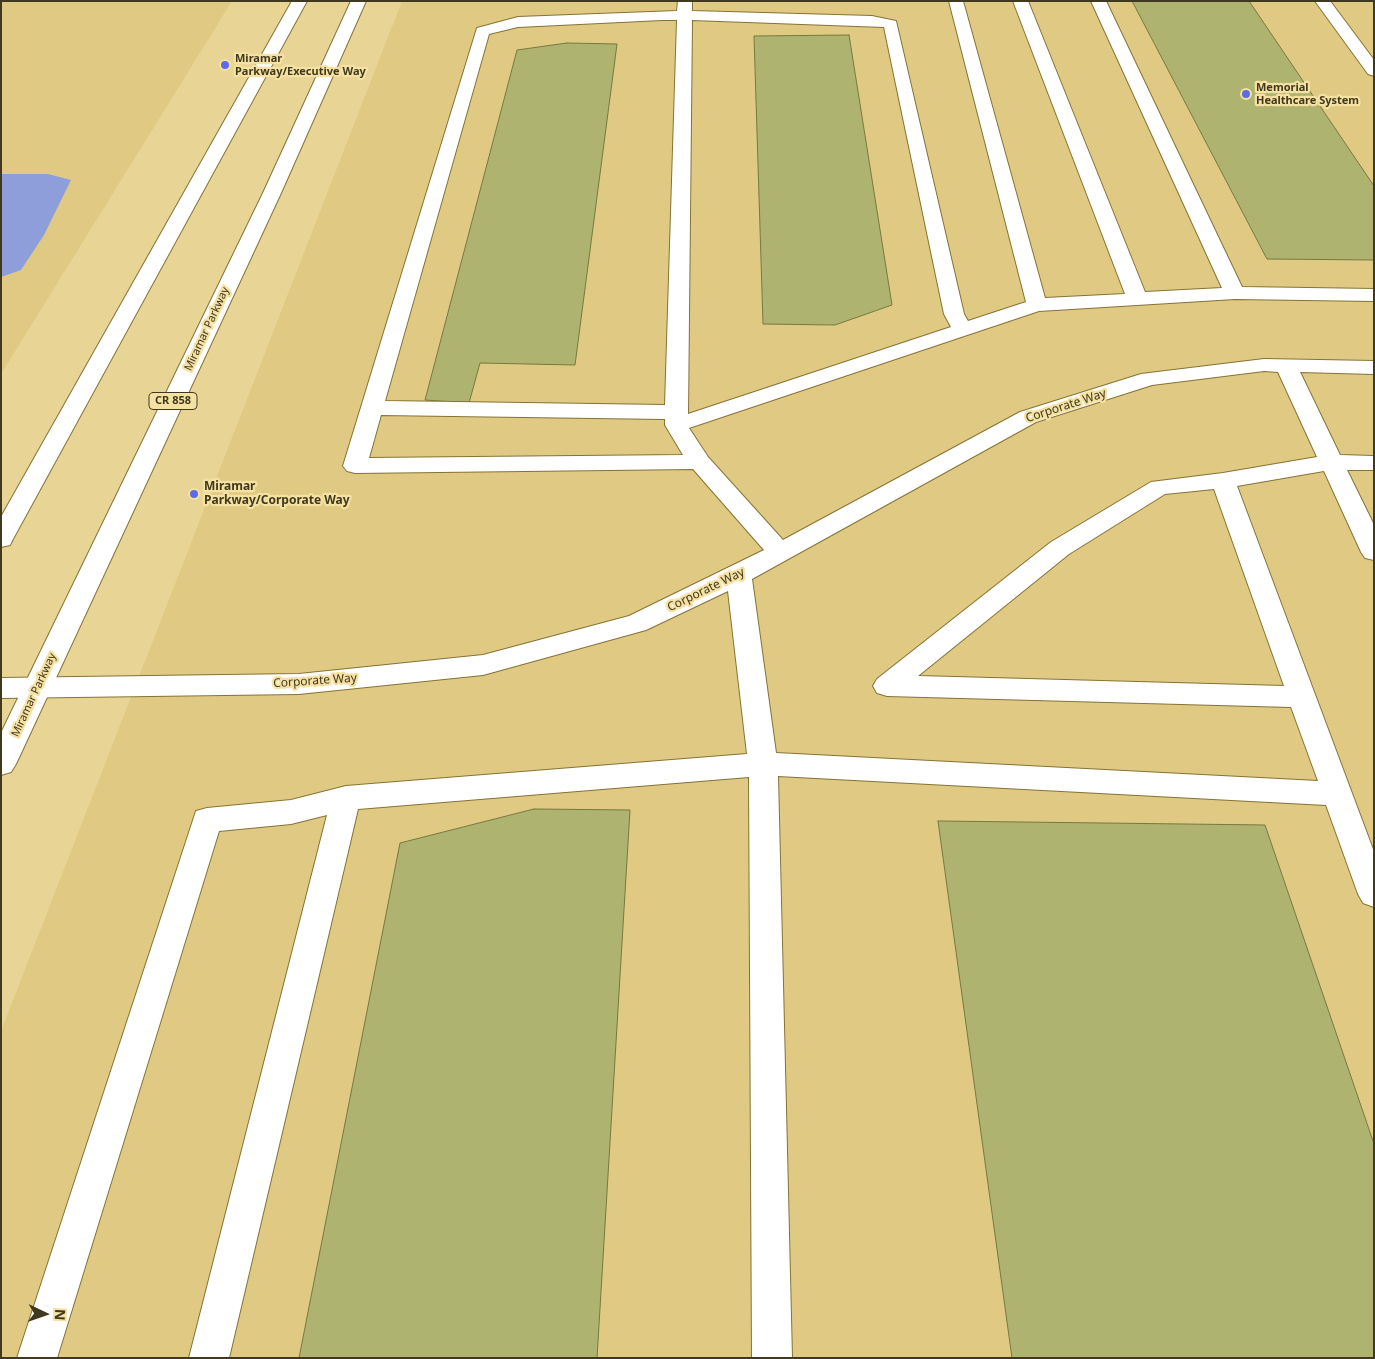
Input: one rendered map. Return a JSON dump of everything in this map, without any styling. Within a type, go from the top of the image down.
[{"type":"main road","points":[[1,540],[300,1]]},
{"type":"main road","name":"Miramar Parkway","points":[[1,764],[272,193],[359,1]]},
{"type":"main road","points":[[956,1],[1037,305]]},
{"type":"main road","points":[[1020,1],[1137,298]]},
{"type":"main road","points":[[1098,1],[1235,293]]},
{"type":"main road","points":[[1322,1],[1374,72]]},
{"type":"main road","points":[[698,462],[355,466],[482,31],[518,22],[662,15],[685,9],[872,21],[891,24],[954,314],[963,330]]},
{"type":"main road","points":[[685,9],[677,418],[698,462],[781,553]]},
{"type":"main road","points":[[372,408],[677,418],[963,330],[1037,305],[1235,293],[1374,295]]},
{"type":"main road","name":"Corporate Way","points":[[1,688],[299,684],[483,665],[637,623],[740,575],[1028,417],[1149,379],[1264,365],[1374,368]]},
{"type":"main road","points":[[1286,366],[1374,552]]},
{"type":"main road","points":[[1302,697],[887,686],[1060,548],[1159,487],[1223,481],[1332,462],[1374,463]]},
{"type":"main road","points":[[1223,481],[1374,894]]},
{"type":"main road","points":[[740,575],[762,764],[772,1358]]},
{"type":"main road","points":[[37,1358],[206,820],[291,812],[346,798],[762,764],[1337,794]]},
{"type":"main road","points":[[210,1358],[346,798]]},
{"type":"shaded area","points":[[1,1],[232,1],[1,374]]},
{"type":"shaded area","points":[[402,1],[1374,1],[1374,1358],[1,1358],[1,1031]]},
{"type":"water","points":[[1,174],[48,174],[71,180],[44,235],[21,270],[1,277]]},
{"type":"building","name":"Memorial Healthcare System","points":[[1132,1],[1249,1],[1374,186],[1374,260],[1267,259]]},
{"type":"building","points":[[849,35],[892,305],[835,325],[763,324],[754,36]]},
{"type":"building","points":[[567,43],[617,44],[575,365],[480,363],[469,403],[425,400],[517,50]]},
{"type":"building","points":[[534,809],[630,810],[597,1358],[299,1358],[400,843]]},
{"type":"building","points":[[938,821],[1265,825],[1374,1144],[1374,1358],[1012,1358]]},
{"type":"place","name":"Miramar Parkway/Executive Way","points":[[225,65]]},
{"type":"place","name":"Memorial Healthcare System","points":[[1246,94]]},
{"type":"place","name":"Miramar Parkway/Corporate Way","points":[[194,494]]}]
